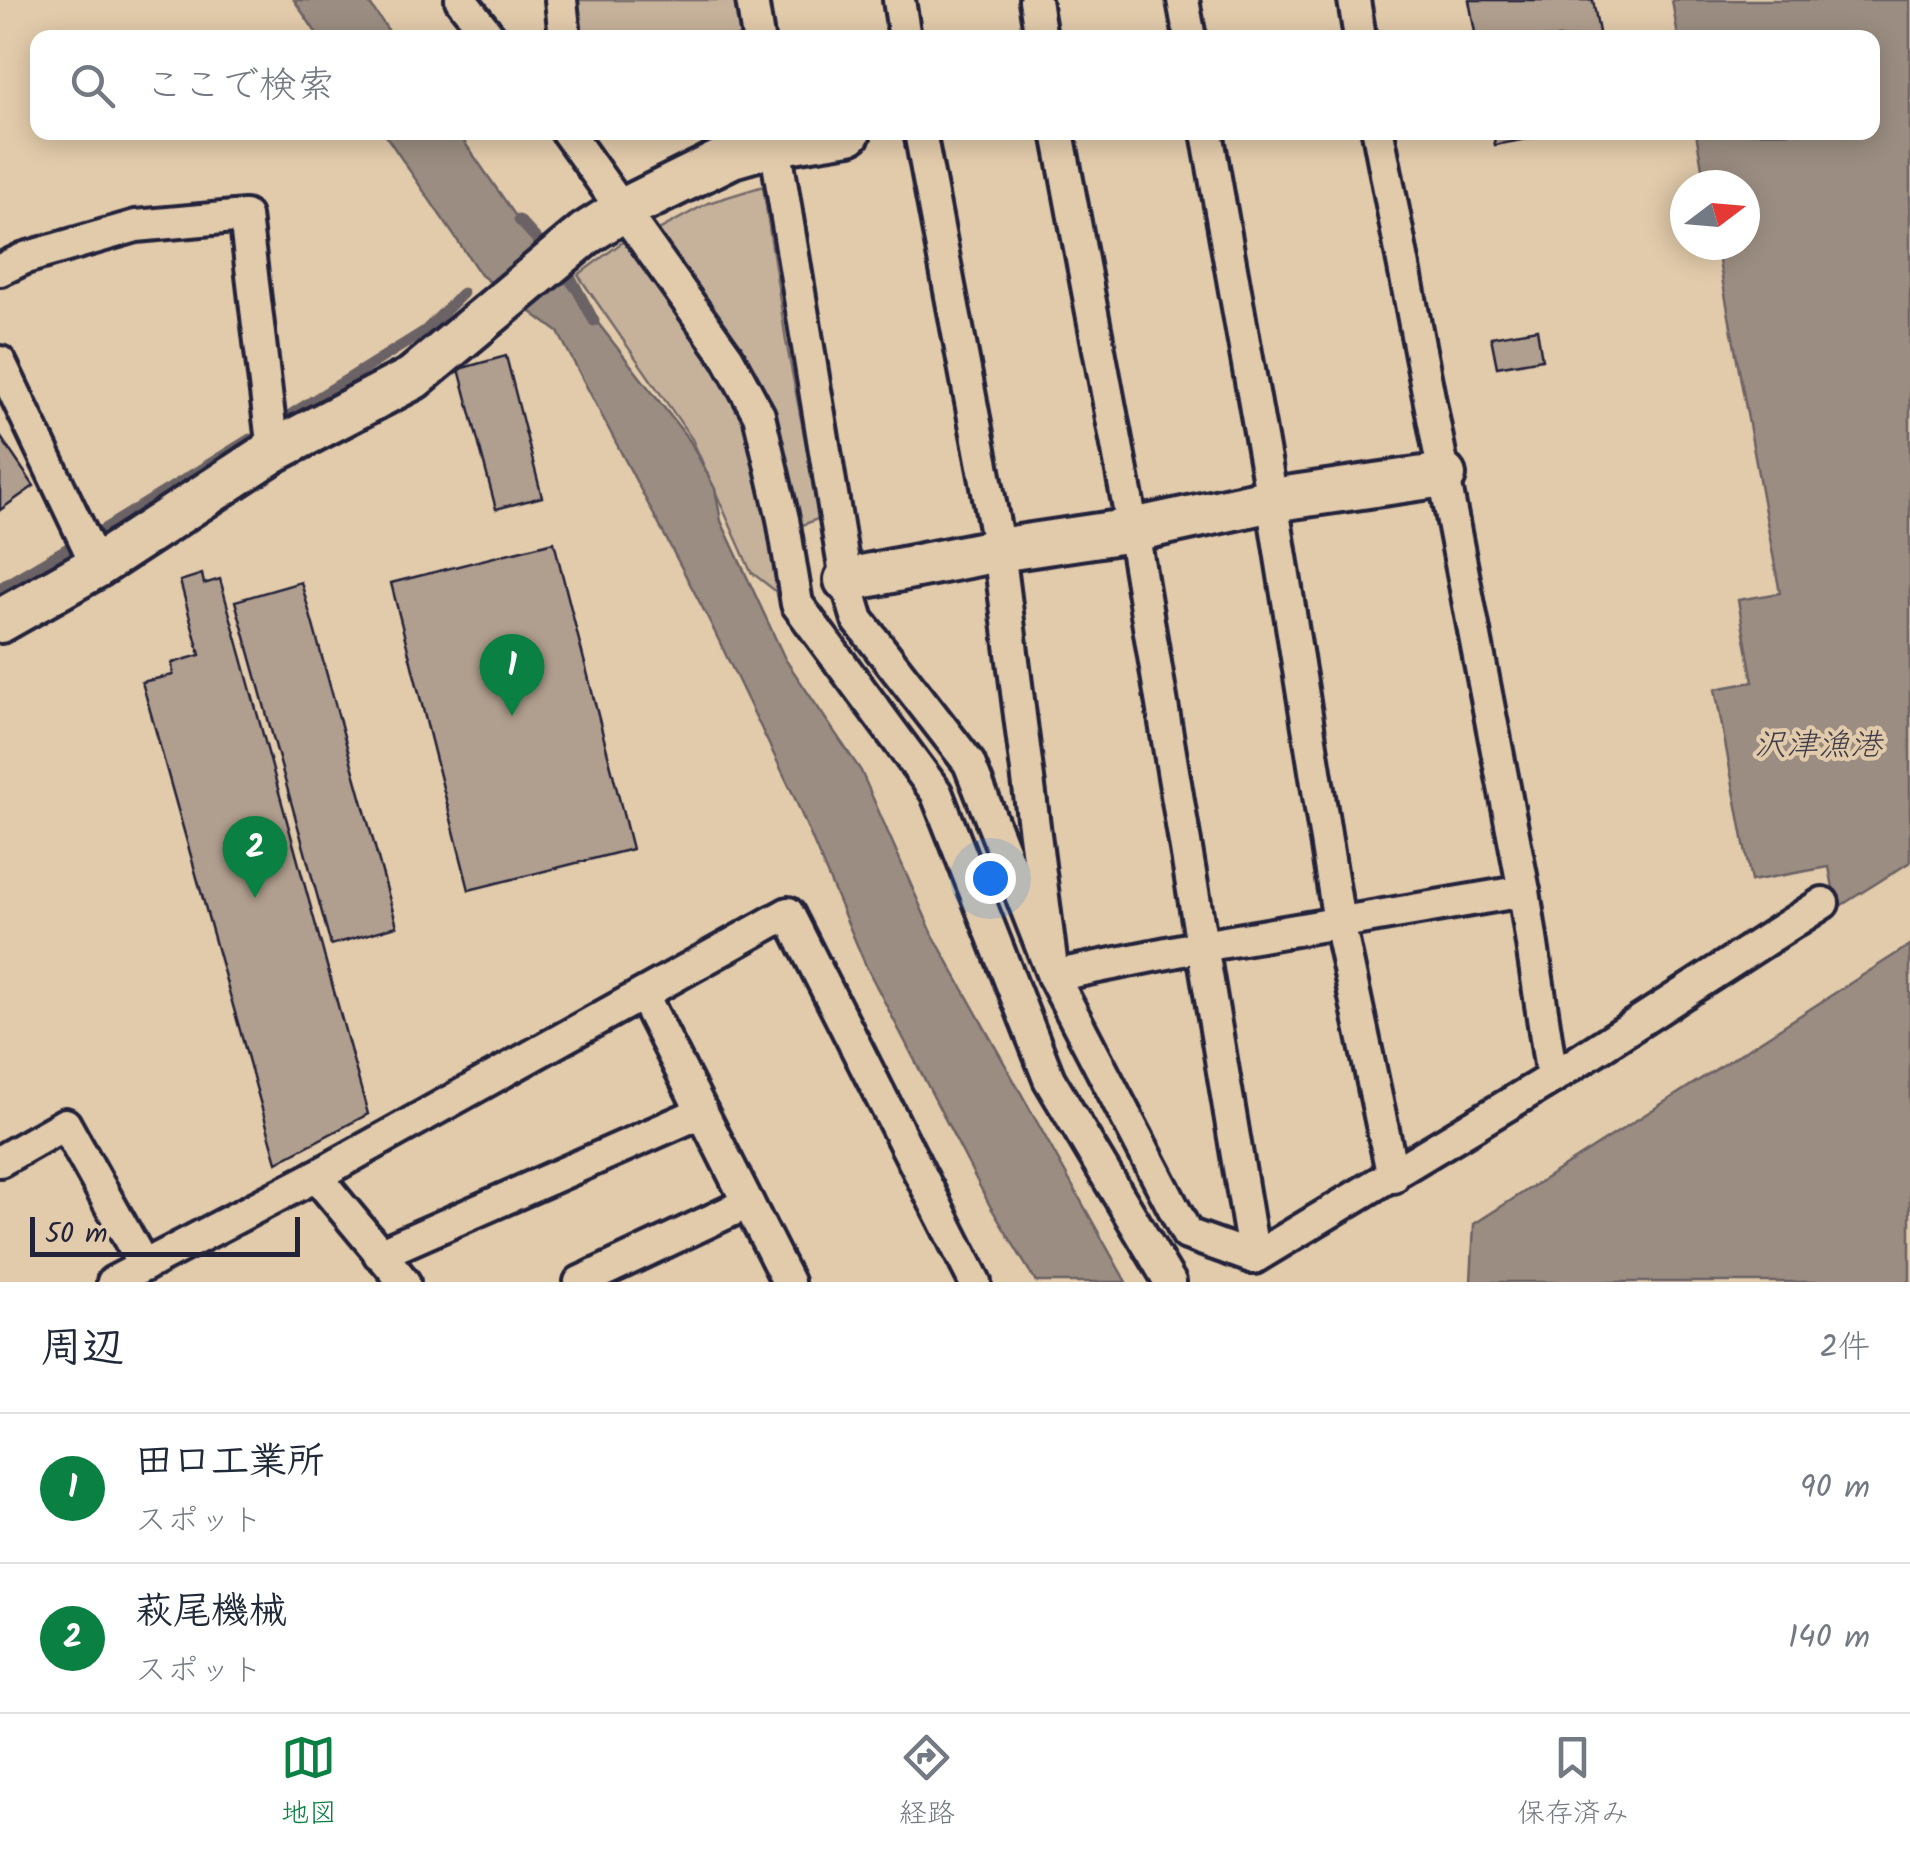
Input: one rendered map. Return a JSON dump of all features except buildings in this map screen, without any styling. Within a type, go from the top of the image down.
[{"type":"street","points":[[461,0],[485,30]]},
{"type":"street","points":[[561,0],[563,30]]},
{"type":"street","points":[[752,0],[757,30]]},
{"type":"street","points":[[899,0],[904,30]]},
{"type":"street","points":[[1036,0],[1041,30]]},
{"type":"street","points":[[1184,0],[1189,30]]},
{"type":"street","points":[[1354,0],[1359,30]]},
{"type":"street","points":[[0,621],[97,566],[273,451],[413,378],[577,241],[620,211],[768,140]]},
{"type":"street","points":[[773,140],[846,580],[858,620],[969,763],[1054,976],[1187,1234],[1254,1258],[1552,1078],[1824,902]]},
{"type":"street","points":[[922,140],[999,550],[1054,976]]},
{"type":"street","points":[[1060,140],[1133,530],[1254,1258]]},
{"type":"street","points":[[1208,140],[1272,500],[1339,922],[1393,1177]]},
{"type":"street","points":[[1380,140],[1524,891],[1552,1078]]},
{"type":"street","points":[[586,146],[620,211],[728,358],[759,415],[783,519],[797,604],[936,792],[1049,1079],[1170,1282]]},
{"type":"street","points":[[0,270],[25,258],[136,226],[246,216],[273,451]]},
{"type":"street","points":[[0,362],[97,566]]},
{"type":"street","points":[[846,580],[999,550],[1133,530],[1272,500],[1444,475]]},
{"type":"street","points":[[1054,976],[1202,946],[1524,891]]},
{"type":"street","points":[[113,1282],[316,1176],[788,913],[975,1282]]},
{"type":"street","points":[[643,995],[788,1282]]},
{"type":"street","points":[[379,1254],[702,1112]]},
{"type":"street","points":[[0,1161],[65,1124],[144,1266]]},
{"type":"street","points":[[316,1176],[404,1282]]},
{"type":"street","points":[[580,1282],[748,1202]]},
{"type":"shaded area","points":[[561,0],[739,0],[745,30],[564,30]]},
{"type":"shaded area","points":[[763,186],[786,341],[820,518],[800,526],[762,397],[696,286],[657,231],[708,203]]},
{"type":"shaded area","points":[[624,241],[688,325],[751,435],[791,603],[751,572],[692,439],[578,275]]},
{"type":"water","points":[[294,0],[367,0],[388,30],[314,30]]},
{"type":"water","name":"沢津漁港","points":[[1672,0],[1910,0],[1910,862],[1837,908],[1829,867],[1751,881],[1715,689],[1753,682],[1738,600],[1780,593],[1719,260],[1760,260],[1760,170],[1702,170],[1697,140],[1880,140],[1880,30],[1677,30]]},
{"type":"water","points":[[389,140],[463,140],[526,231],[690,441],[715,489],[721,521],[785,659],[861,771],[933,935],[1126,1282],[1036,1282],[990,1206],[866,966],[793,794],[709,620],[558,332],[481,275]]},
{"type":"water","points":[[1910,945],[1910,1282],[1471,1282],[1474,1224]]},
{"type":"waterway","points":[[519,220],[569,274],[594,321]]},
{"type":"waterway","points":[[282,420],[425,331],[463,293]]},
{"type":"waterway","points":[[96,534],[250,439]]},
{"type":"waterway","points":[[0,588],[73,545]]},
{"type":"place","name":"田口工業所","points":[[512,716]]},
{"type":"place","name":"萩尾機械","points":[[255,898]]}]
